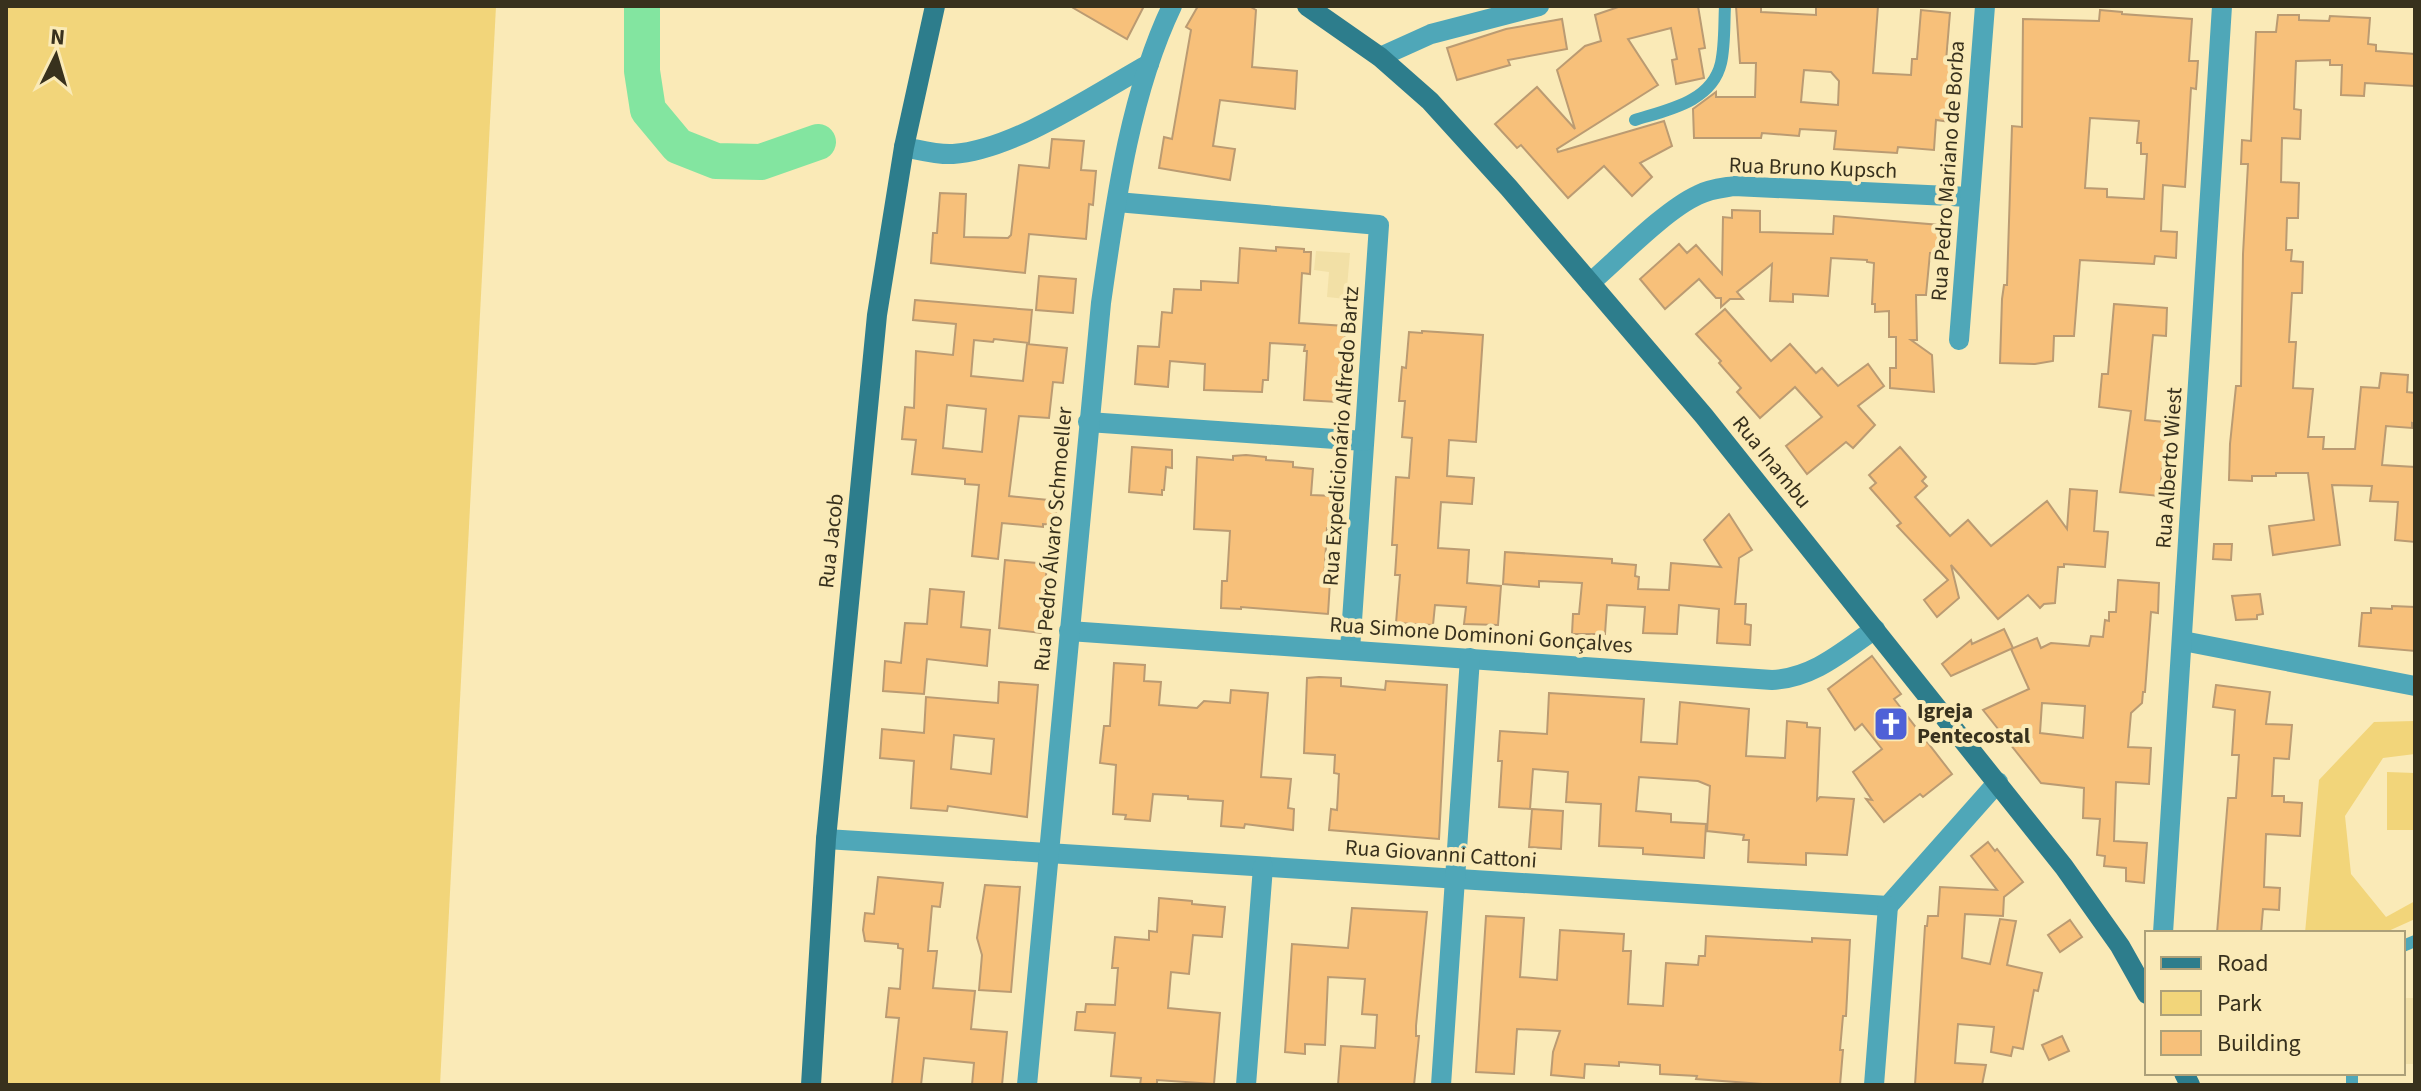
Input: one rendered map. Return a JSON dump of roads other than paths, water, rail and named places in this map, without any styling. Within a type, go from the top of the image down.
[{"type":"street","name":"Rua Jacob","points":[[811,1085],[826,839],[877,315],[904,147],[935,6]]},
{"type":"street","name":"Rua Pedro Álvaro Schmoeller","points":[[1027,1085],[1101,303],[1117,202],[1149,64],[1172,6]]},
{"type":"street","name":"Rua Inambu","points":[[1307,6],[1380,57],[1430,101],[1590,283],[1704,416],[1998,782],[2144,978]]},
{"type":"street","points":[[1380,57],[1431,34],[1539,6]]},
{"type":"street","name":"Rua Pedro Mariano de Borba","points":[[1959,340],[1985,6]]},
{"type":"street","name":"Rua Alberto Wiest","points":[[2163,931],[2222,6]]},
{"type":"street","points":[[904,147],[950,154],[971,152],[1003,142],[1149,64]]},
{"type":"street","name":"Rua Bruno Kupsch","points":[[1590,283],[1682,203],[1700,193],[1719,188],[1734,186],[1970,197]]},
{"type":"street","name":"Rua Expedicionário Alfredo Bartz","points":[[1117,202],[1379,225],[1350,650]]},
{"type":"street","points":[[1088,422],[1364,441]]},
{"type":"street","name":"Rua Simone Dominoni Gonçalves","points":[[1069,631],[1786,679],[1819,668],[1875,629]]},
{"type":"street","points":[[2183,641],[2415,686]]},
{"type":"street","points":[[1441,1085],[1470,658]]},
{"type":"street","points":[[1874,1085],[1888,906],[1998,782]]},
{"type":"street","name":"Rua Giovanni Cattoni","points":[[826,839],[1888,906]]},
{"type":"street","points":[[1246,1085],[1263,867]]},
{"type":"lane","points":[[1635,120],[1688,102],[1703,93],[1715,80],[1721,64],[1725,6]]},
{"type":"waterway","points":[[642,6],[642,71],[648,110],[678,146],[716,161],[761,162],[818,142]]},
{"type":"place","name":"Igreja Pentecostal","points":[[1891,724]]}]
